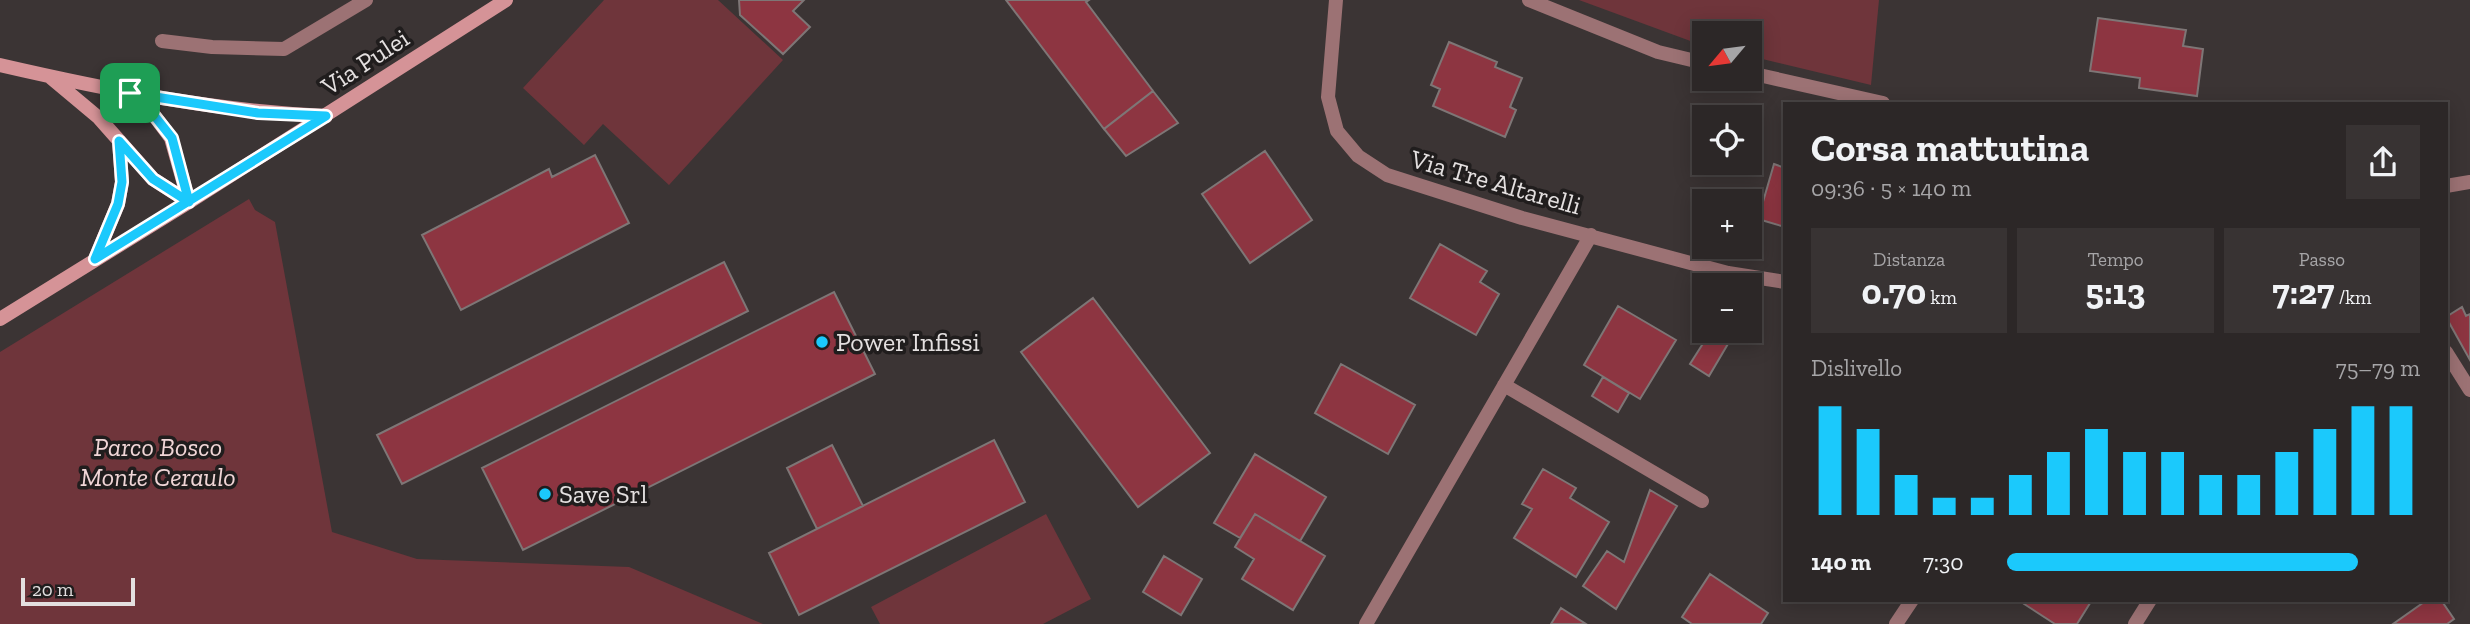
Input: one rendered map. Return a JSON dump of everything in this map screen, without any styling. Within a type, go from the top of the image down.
[{"type":"main road","name":"Via Pulei","points":[[0,318],[326,116],[499,2]]},
{"type":"main road","points":[[0,65],[130,93],[258,113],[326,116]]},
{"type":"main road","points":[[49,76],[99,117],[153,179],[189,202]]},
{"type":"main road","points":[[130,93],[153,114],[172,138],[189,202]]},
{"type":"main road","points":[[95,259],[118,204],[122,182],[119,141]]},
{"type":"street","points":[[162,41],[212,47],[284,49],[366,0]]},
{"type":"street","name":"Via Tre Altarelli","points":[[1336,0],[1328,97],[1337,131],[1357,156],[1387,175],[1522,218],[1728,273],[1783,282]]},
{"type":"street","points":[[1528,0],[1658,52],[1692,59]]},
{"type":"street","points":[[1762,76],[1879,102]]},
{"type":"street","points":[[2448,186],[2470,182]]},
{"type":"street","points":[[1366,624],[1591,235]]},
{"type":"street","points":[[2448,355],[2470,390]]},
{"type":"street","points":[[1504,385],[1702,500]]},
{"type":"street","points":[[1896,624],[1911,602]]},
{"type":"street","points":[[2135,624],[2149,602]]},
{"type":"green space","points":[[604,0],[718,0],[783,60],[669,185],[603,124],[584,145],[523,88]]},
{"type":"green space","points":[[1579,0],[1879,0],[1871,85],[1762,59],[1762,21],[1692,21],[1692,42]]},
{"type":"green space","name":"Parco Bosco Monte Ceraulo","points":[[249,199],[255,210],[275,222],[332,532],[417,559],[629,567],[763,624],[0,624],[0,352]]},
{"type":"green space","points":[[1046,514],[1091,599],[1043,624],[880,624],[871,607]]},
{"type":"building","points":[[739,0],[804,0],[793,11],[810,27],[783,54],[740,15]]},
{"type":"building","points":[[1006,0],[1089,0],[1086,2],[1153,91],[1104,129]]},
{"type":"building","points":[[2098,18],[2186,30],[2183,46],[2203,49],[2197,96],[2139,88],[2140,78],[2090,71]]},
{"type":"building","points":[[1449,42],[1497,62],[1495,67],[1522,78],[1510,107],[1516,110],[1505,137],[1433,106],[1440,89],[1431,85]]},
{"type":"building","points":[[1153,91],[1178,123],[1126,156],[1104,129]]},
{"type":"building","points":[[1265,151],[1312,220],[1250,263],[1202,194]]},
{"type":"building","points":[[595,155],[629,223],[461,310],[422,235],[549,169],[552,177]]},
{"type":"building","points":[[1774,164],[1783,167],[1783,226],[1762,220],[1762,205]]},
{"type":"building","points":[[1440,244],[1487,271],[1480,282],[1499,294],[1476,335],[1410,298]]},
{"type":"building","points":[[724,262],[748,311],[402,484],[377,435]]},
{"type":"building","points":[[834,292],[875,374],[523,550],[482,468]]},
{"type":"building","points":[[1093,298],[1210,453],[1138,507],[1021,352]]},
{"type":"building","points":[[1618,306],[1676,340],[1640,399],[1584,365]]},
{"type":"building","points":[[2462,307],[2466,316],[2470,314],[2470,360],[2448,321],[2448,316]]},
{"type":"building","points":[[1703,343],[1728,343],[1709,376],[1690,364]]},
{"type":"building","points":[[1341,364],[1415,405],[1388,454],[1315,413]]},
{"type":"building","points":[[1603,377],[1629,393],[1618,412],[1592,396]]},
{"type":"building","points":[[994,440],[1025,502],[799,615],[769,553]]},
{"type":"building","points":[[832,445],[863,506],[817,529],[787,468]]},
{"type":"building","points":[[1255,454],[1326,497],[1300,541],[1255,514],[1240,538],[1214,523]]},
{"type":"building","points":[[1543,469],[1576,488],[1570,498],[1609,522],[1576,577],[1514,538],[1532,509],[1522,504]]},
{"type":"building","points":[[1650,490],[1677,506],[1616,609],[1583,586],[1607,551],[1624,562]]},
{"type":"building","points":[[1255,514],[1325,556],[1293,610],[1242,579],[1254,559],[1235,547]]},
{"type":"building","points":[[1164,556],[1202,579],[1181,615],[1143,592]]},
{"type":"building","points":[[1710,574],[1768,613],[1761,624],[1692,624],[1682,617]]},
{"type":"building","points":[[2021,602],[2091,602],[2077,624],[2055,624]]},
{"type":"building","points":[[2424,602],[2442,602],[2454,619],[2447,624],[2393,624]]},
{"type":"building","points":[[1561,608],[1586,624],[1551,624]]},
{"type":"place","name":"Power Infissi","points":[[822,342]]},
{"type":"place","name":"Save Srl","points":[[545,494]]},
{"type":"route","points":[[130,93],[153,114],[172,138],[189,202],[153,179],[119,141],[122,182],[118,204],[95,259],[189,202],[326,116],[258,113],[130,93]]}]
